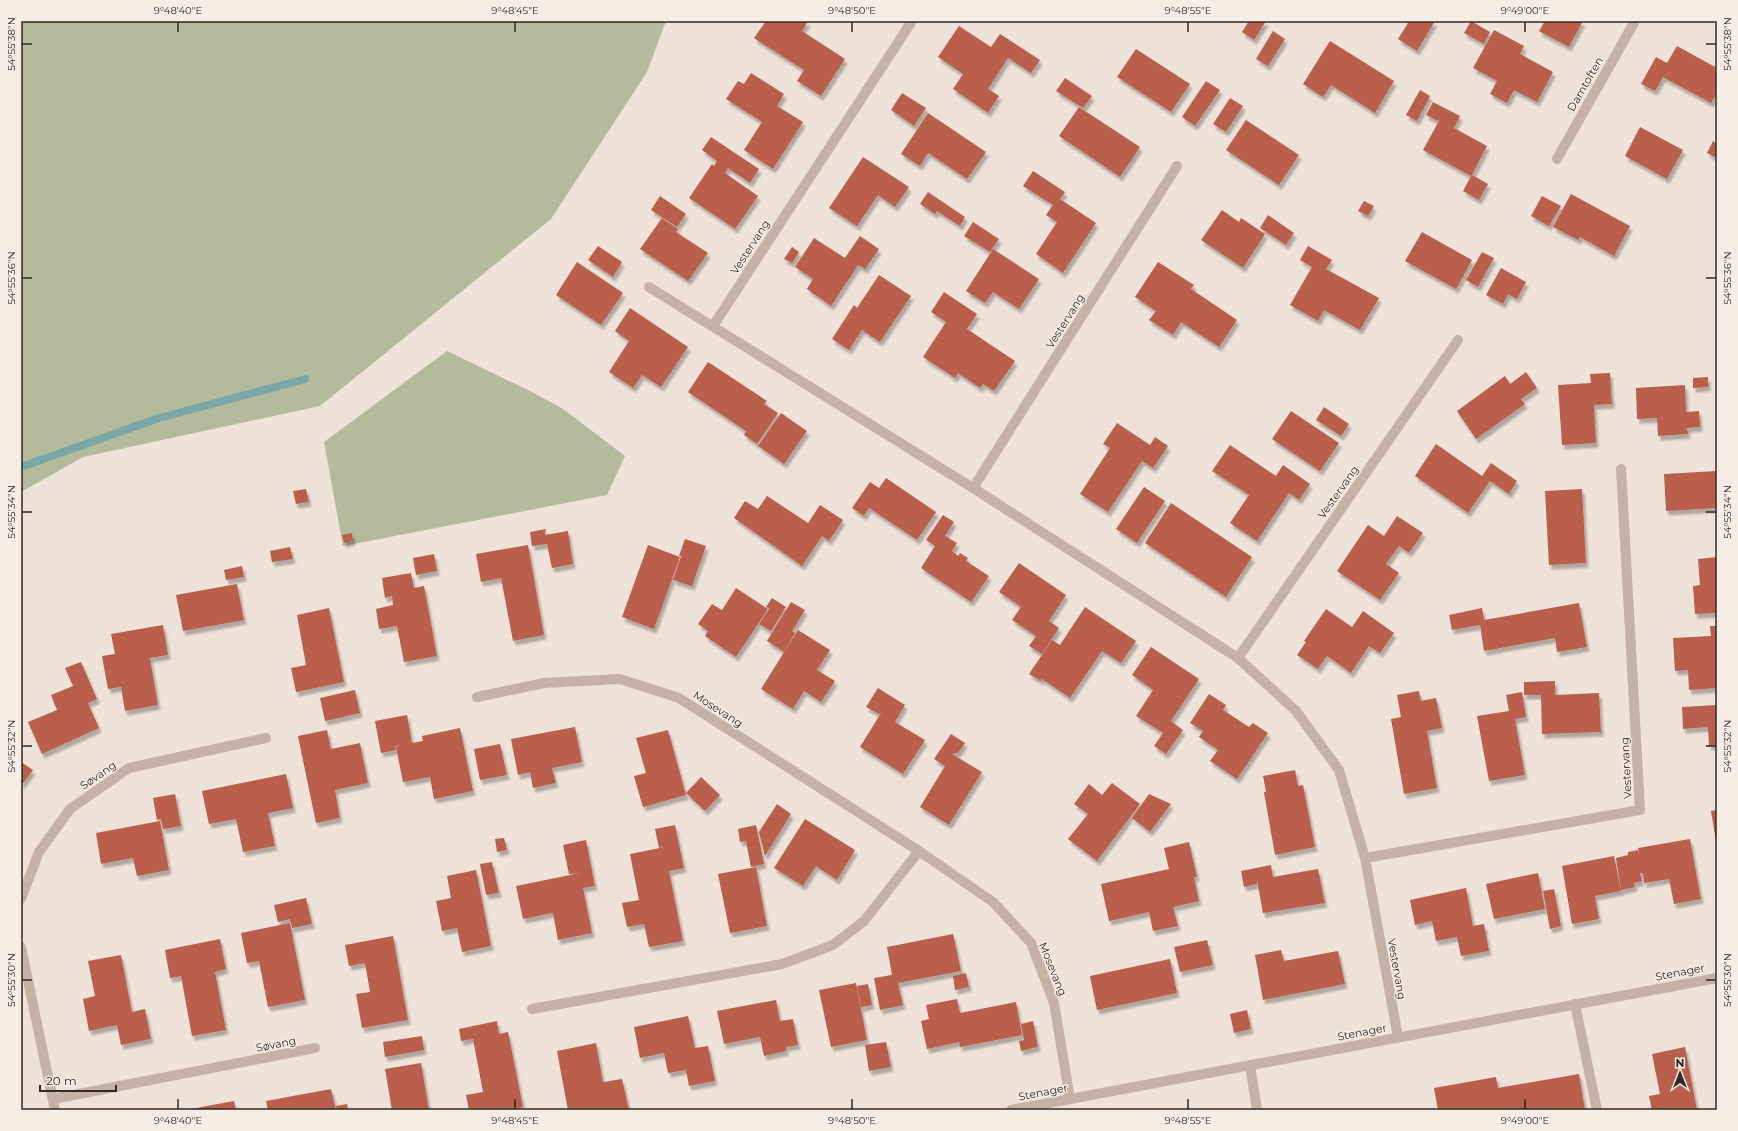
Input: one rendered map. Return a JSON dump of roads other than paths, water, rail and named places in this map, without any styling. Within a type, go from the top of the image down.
[{"type":"street","name":"Vestervang","points":[[713,326],[912,21]]},
{"type":"street","name":"Damtoften","points":[[1557,159],[1635,21]]},
{"type":"street","name":"Vestervang","points":[[973,488],[1177,166]]},
{"type":"street","name":"Vestervang","points":[[649,287],[973,488],[1238,658],[1296,711],[1339,770],[1365,858],[1398,1037]]},
{"type":"street","name":"Vestervang","points":[[1238,658],[1458,340]]},
{"type":"street","name":"Vestervang","points":[[1365,858],[1640,810],[1621,469]]},
{"type":"street","name":"Mosevang","points":[[477,697],[544,683],[620,679],[679,698],[919,851],[993,902],[1031,943],[1054,1003],[1070,1099]]},
{"type":"street","name":"Søvang","points":[[21,899],[39,852],[70,809],[129,768],[266,738]]},
{"type":"street","points":[[532,1009],[782,964],[833,945],[864,921],[919,851]]},
{"type":"street","points":[[21,947],[55,1110]]},
{"type":"street","name":"Stenager","points":[[1011,1110],[1717,978]]},
{"type":"street","points":[[1575,1004],[1597,1110]]},
{"type":"street","name":"Søvang","points":[[53,1099],[315,1048]]},
{"type":"street","points":[[1250,1065],[1257,1110]]},
{"type":"waterway","points":[[21,467],[159,418],[305,379]]}]
